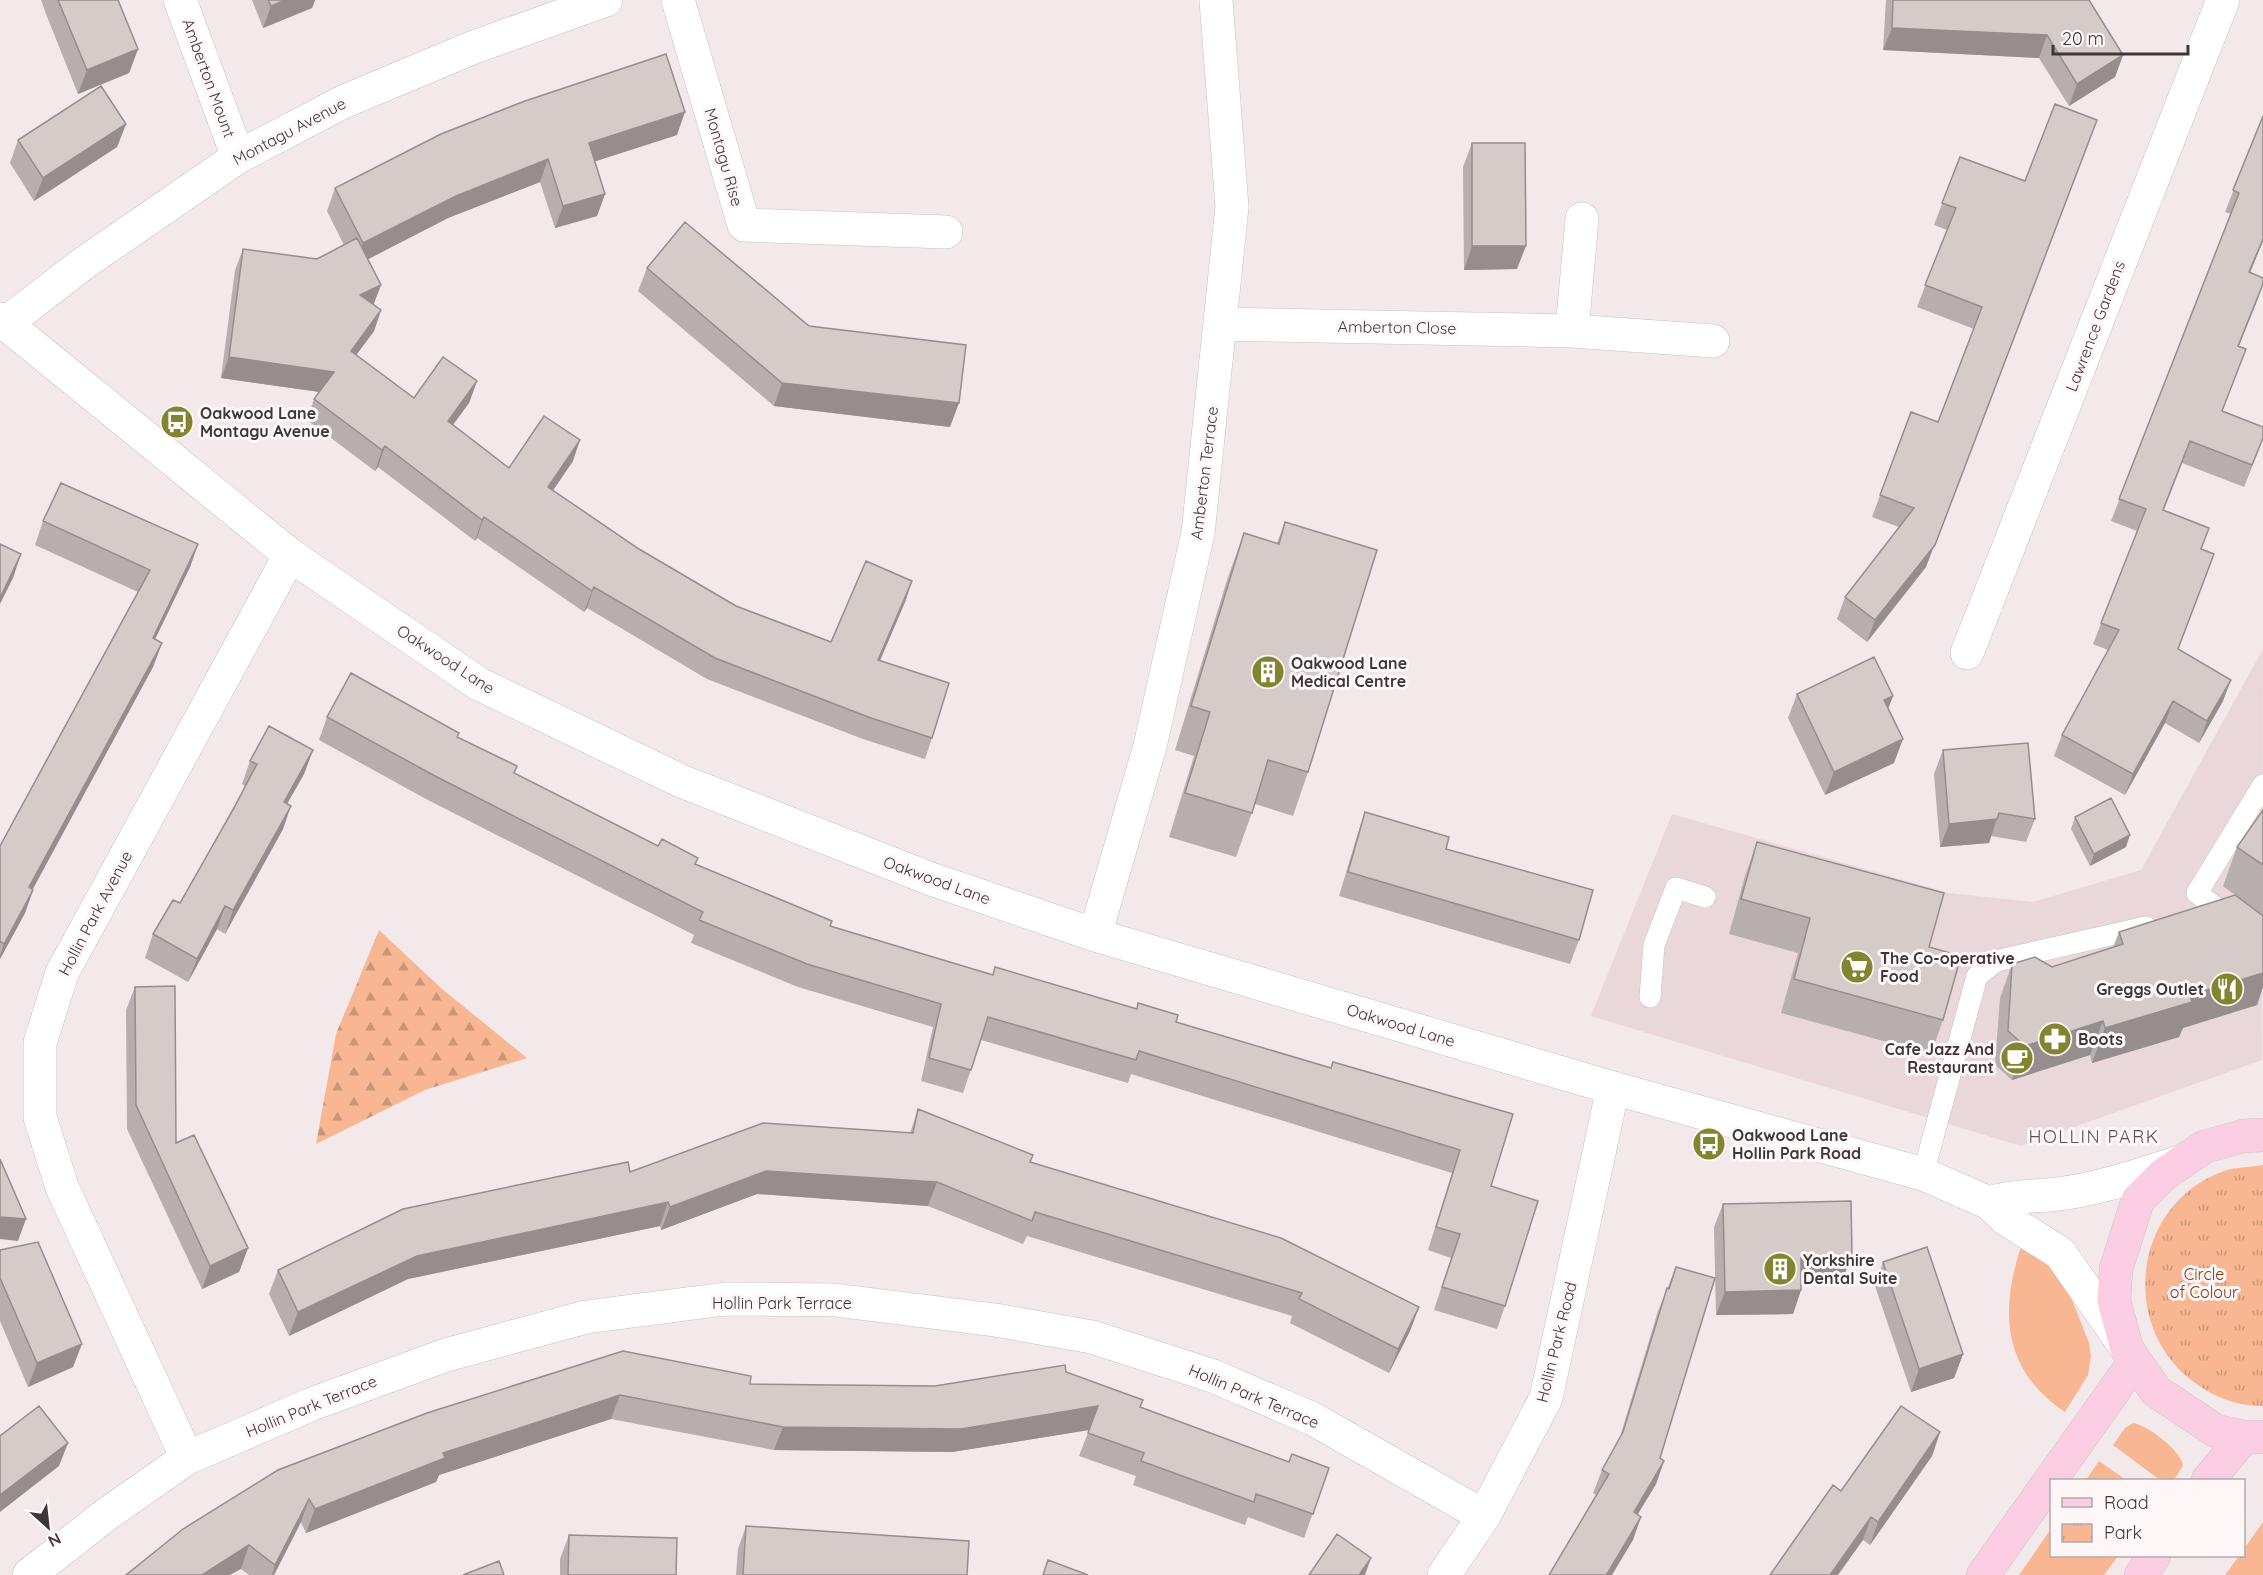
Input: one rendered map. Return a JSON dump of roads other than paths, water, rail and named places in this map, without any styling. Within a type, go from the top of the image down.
[{"type":"main road","points":[[2254,1437],[2216,1431],[2156,1392],[2131,1355],[2114,1301],[2116,1269],[2138,1200],[2163,1175],[2204,1147],[2243,1136],[2263,1135]]},
{"type":"main road","points":[[1983,1575],[2131,1355]]},
{"type":"main road","points":[[2209,1479],[2254,1437]]},
{"type":"main road","points":[[2141,1575],[2153,1557]]},
{"type":"street","name":"Amberton Mount","points":[[180,0],[238,157]]},
{"type":"street","name":"Montagu Avenue","points":[[2,326],[84,263],[238,157],[343,102],[474,47],[606,0]]},
{"type":"street","name":"Montagu Rise","points":[[678,0],[744,225],[946,232]]},
{"type":"street","name":"Amberton Terrace","points":[[1095,935],[1150,746],[1192,562],[1202,502],[1232,207],[1216,0]]},
{"type":"street","name":"Lawrence Gardens","points":[[1967,653],[2223,0]]},
{"type":"street","points":[[1572,331],[1582,219]]},
{"type":"street","name":"Amberton Close","points":[[1221,324],[1572,331],[1713,341]]},
{"type":"street","name":"Oakwood Lane","points":[[2,326],[290,555],[479,684],[681,782],[931,879],[1095,935],[1613,1088],[1923,1174],[1989,1203],[2006,1219],[2060,1253],[2131,1355]]},
{"type":"street","name":"Hollin Park Avenue","points":[[187,1458],[62,1187],[40,1117],[40,1043],[62,973],[290,555]]},
{"type":"street","name":"Hollin Park Road","points":[[1444,1575],[1484,1516],[1546,1398],[1613,1088]]},
{"type":"street","points":[[1989,1203],[2011,1196],[2058,1194],[2100,1186],[2183,1161]]},
{"type":"street","name":"Hollin Park Terrace","points":[[29,1575],[107,1514],[187,1458],[312,1404],[446,1355],[586,1317],[725,1299],[835,1300],[995,1320],[1092,1337],[1213,1376],[1313,1419],[1484,1516]]},
{"type":"lane","points":[[2263,785],[2197,892],[2263,944]]},
{"type":"lane","points":[[1650,997],[1654,945],[1676,888],[1705,897]]},
{"type":"lane","points":[[2198,915],[2220,910]]},
{"type":"lane","points":[[1923,1174],[1967,973],[1996,961],[2165,922]]},
{"type":"place","name":"Oakwood Lane Montagu Avenue","points":[[177,422]]},
{"type":"place","name":"Oakwood Lane Medical Centre","points":[[1268,672]]},
{"type":"place","name":"The Co-operative Food","points":[[1857,967]]},
{"type":"place","name":"Greggs Outlet","points":[[2227,989]]},
{"type":"place","name":"Boots","points":[[2055,1039]]},
{"type":"place","name":"Cafe Jazz And Restaurant","points":[[2017,1058]]},
{"type":"place","name":"Oakwood Lane Hollin Park Road","points":[[1709,1144]]},
{"type":"place","name":"Yorkshire Dental Suite","points":[[1780,1269]]},
{"type":"district","name":"HOLLIN PARK","points":[[2094,1137]]},
{"type":"park label","name":"Circle of Colour","points":[[2204,1283]]}]
